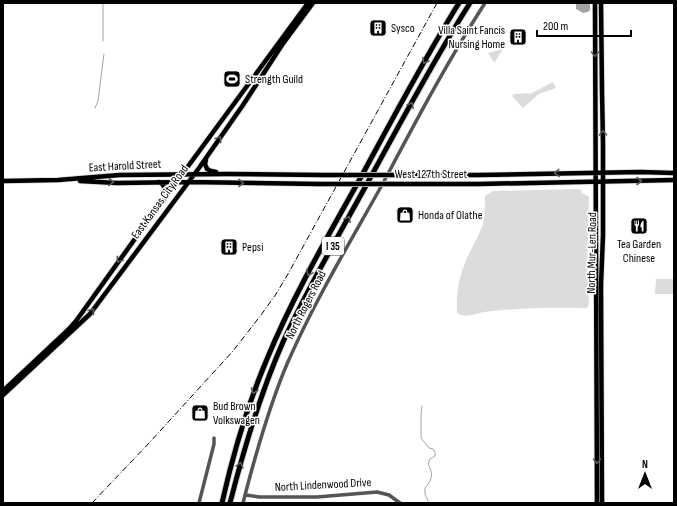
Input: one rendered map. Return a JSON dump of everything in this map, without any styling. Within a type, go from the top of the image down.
[{"type":"highway","name":"I 35","points":[[222,503],[234,454],[250,403],[267,358],[286,316],[422,66],[459,3]]},
{"type":"highway","name":"I 35","points":[[230,503],[257,408],[293,322],[430,69],[470,3]]},
{"type":"main road","name":"East Kansas City Road","points":[[3,390],[76,321],[126,250],[308,3]]},
{"type":"main road","name":"East Kansas City Road","points":[[3,396],[90,314],[194,174],[243,105],[282,45],[313,3]]},
{"type":"main road","name":"North Mur-Len Road","points":[[595,3],[597,503]]},
{"type":"main road","name":"North Mur-Len Road","points":[[601,3],[603,172],[601,285],[602,503]]},
{"type":"main road","points":[[206,157],[206,167],[208,170],[228,174]]},
{"type":"main road","name":"West 127th Street","points":[[194,174],[479,176],[596,172],[674,173]]},
{"type":"main road","name":"East Harold Street","points":[[3,181],[58,180],[120,175],[194,174]]},
{"type":"main road","name":"East Harold Street","points":[[58,180],[117,183],[188,182]]},
{"type":"main road","name":"West 127th Street","points":[[188,182],[479,184],[674,180]]},
{"type":"main road","points":[[159,182],[164,187],[164,198]]},
{"type":"street","name":"North Rogers Road","points":[[244,503],[262,433],[287,365],[308,321],[414,124],[460,43],[485,3]]},
{"type":"street","points":[[199,503],[214,444],[214,438]]},
{"type":"street","name":"North Lindenwood Drive","points":[[246,495],[259,498],[317,497],[377,492],[389,495],[400,503]]},
{"type":"shaded area","points":[[576,3],[590,3],[590,10],[583,13],[576,9]]},
{"type":"shaded area","points":[[503,49],[495,62],[494,62],[488,53]]},
{"type":"shaded area","points":[[553,82],[556,88],[539,94],[523,108],[512,96],[514,94],[530,94]]},
{"type":"shaded area","points":[[579,189],[589,198],[587,269],[589,304],[587,308],[523,309],[484,312],[474,315],[463,315],[457,313],[457,298],[460,278],[467,258],[483,224],[485,214],[485,196],[493,191]]},
{"type":"shaded area","points":[[656,279],[674,279],[674,294],[655,294]]},
{"type":"waterway","points":[[103,3],[103,41]]},
{"type":"waterway","points":[[95,108],[98,101],[104,54]]},
{"type":"waterway","points":[[422,406],[421,438],[429,448],[433,449],[435,452],[435,456],[430,459],[428,464],[431,470],[431,476],[430,482],[425,488],[425,494],[429,503]]},
{"type":"railway","points":[[92,503],[233,351],[276,294],[437,3]]},
{"type":"place","name":"Sysco","points":[[378,28]]},
{"type":"place","name":"Villa Saint Fancis Nursing Home","points":[[518,37]]},
{"type":"place","name":"Strength Guild","points":[[232,79]]},
{"type":"place","name":"Honda of Olathe","points":[[405,215]]},
{"type":"place","name":"Tea Garden Chinese","points":[[639,226]]},
{"type":"place","name":"Pepsi","points":[[229,247]]},
{"type":"place","name":"Bud Brown Volkswagen","points":[[200,413]]}]
